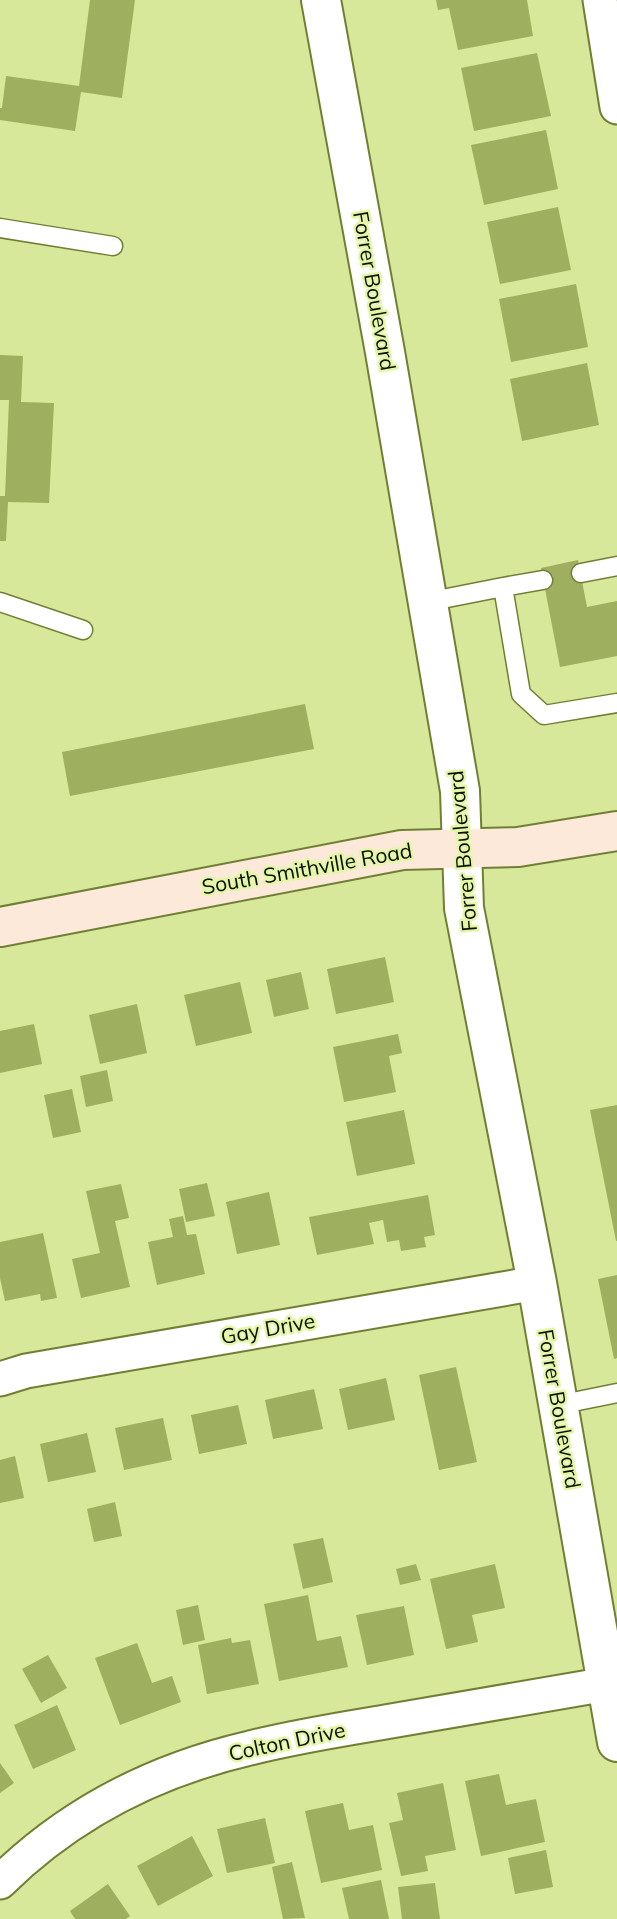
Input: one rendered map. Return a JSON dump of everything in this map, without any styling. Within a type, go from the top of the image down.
[{"type":"main road","name":"South Smithville Road","points":[[0,927],[402,850],[518,847],[617,831]]},
{"type":"street","name":"Forrer Boulevard","points":[[321,0],[385,352],[460,791],[464,908],[537,1283],[617,1742]]},
{"type":"street","points":[[600,0],[617,107]]},
{"type":"street","name":"Gay Drive","points":[[0,1379],[26,1371],[537,1283]]},
{"type":"street","name":"Colton Drive","points":[[0,1882],[55,1834],[97,1806],[192,1765],[249,1748],[311,1735],[607,1684]]},
{"type":"lane","points":[[0,228],[113,246]]},
{"type":"lane","points":[[581,573],[617,566]]},
{"type":"lane","points":[[427,602],[543,580]]},
{"type":"lane","points":[[503,587],[521,694],[544,715],[617,702]]},
{"type":"lane","points":[[0,602],[83,630]]},
{"type":"lane","points":[[558,1405],[617,1392]]},
{"type":"building","points":[[90,0],[135,0],[122,98],[81,92],[75,131],[0,120],[6,76],[79,86]]},
{"type":"building","points":[[436,0],[527,0],[533,36],[458,50],[449,8],[438,10]]},
{"type":"building","points":[[537,53],[551,116],[474,131],[461,68]]},
{"type":"building","points":[[546,130],[558,189],[484,205],[471,145]]},
{"type":"building","points":[[558,207],[571,270],[500,284],[487,222]]},
{"type":"building","points":[[576,284],[588,347],[511,362],[499,299]]},
{"type":"building","points":[[0,355],[23,356],[21,402],[54,403],[49,503],[8,502],[6,541],[0,541],[0,496],[5,496],[9,400],[0,400]]},
{"type":"building","points":[[587,363],[599,425],[522,441],[510,379]]},
{"type":"building","points":[[578,560],[587,607],[617,601],[617,656],[560,667],[541,568]]},
{"type":"building","points":[[305,704],[314,749],[70,796],[62,752]]},
{"type":"building","points":[[385,957],[394,1002],[336,1014],[327,969]]},
{"type":"building","points":[[301,972],[309,1009],[274,1017],[266,980]]},
{"type":"building","points":[[240,982],[252,1033],[196,1046],[184,995]]},
{"type":"building","points":[[137,1004],[147,1053],[100,1064],[89,1015]]},
{"type":"building","points":[[34,1024],[42,1064],[0,1073],[0,1031]]},
{"type":"building","points":[[398,1034],[402,1053],[389,1056],[396,1092],[344,1102],[333,1047]]},
{"type":"building","points":[[107,1070],[113,1101],[86,1107],[80,1076]]},
{"type":"building","points":[[72,1089],[81,1132],[53,1138],[44,1095]]},
{"type":"building","points":[[617,1105],[617,1241],[616,1241],[590,1110]]},
{"type":"building","points":[[404,1110],[415,1164],[357,1176],[346,1122]]},
{"type":"building","points":[[207,1183],[215,1216],[186,1222],[179,1189]]},
{"type":"building","points":[[121,1184],[129,1218],[115,1221],[130,1287],[81,1298],[72,1259],[100,1253],[86,1191]]},
{"type":"building","points":[[269,1192],[280,1245],[237,1254],[226,1202]]},
{"type":"building","points":[[428,1195],[435,1235],[424,1237],[426,1247],[401,1251],[399,1240],[387,1242],[383,1220],[369,1223],[374,1244],[317,1255],[309,1217]]},
{"type":"building","points":[[183,1216],[187,1235],[196,1234],[205,1274],[157,1285],[148,1242],[173,1237],[169,1219]]},
{"type":"building","points":[[43,1233],[57,1298],[41,1301],[40,1294],[5,1301],[0,1278],[0,1242]]},
{"type":"building","points":[[617,1275],[617,1358],[614,1359],[598,1279]]},
{"type":"building","points":[[456,1367],[477,1462],[439,1470],[419,1375]]},
{"type":"building","points":[[386,1378],[395,1420],[348,1430],[339,1389]]},
{"type":"building","points":[[314,1389],[323,1429],[273,1439],[265,1400]]},
{"type":"building","points":[[238,1405],[247,1444],[199,1454],[191,1415]]},
{"type":"building","points":[[163,1418],[172,1460],[124,1470],[115,1428]]},
{"type":"building","points":[[87,1433],[96,1472],[48,1482],[40,1444]]},
{"type":"building","points":[[15,1456],[24,1498],[0,1503],[0,1460]]},
{"type":"building","points":[[115,1502],[122,1536],[94,1542],[87,1509]]},
{"type":"building","points":[[323,1538],[333,1582],[303,1589],[293,1544]]},
{"type":"building","points":[[416,1564],[421,1580],[400,1585],[396,1569]]},
{"type":"building","points":[[495,1564],[505,1608],[472,1615],[478,1642],[446,1649],[430,1579]]},
{"type":"building","points":[[308,1595],[317,1641],[341,1636],[348,1667],[279,1681],[264,1604]]},
{"type":"building","points":[[198,1605],[205,1640],[183,1645],[176,1610]]},
{"type":"building","points":[[404,1606],[414,1655],[367,1665],[356,1615]]},
{"type":"building","points":[[231,1638],[232,1643],[250,1640],[259,1684],[207,1694],[198,1645]]},
{"type":"building","points":[[137,1643],[152,1683],[172,1676],[181,1702],[120,1725],[95,1658]]},
{"type":"building","points":[[48,1655],[67,1688],[41,1703],[22,1669]]},
{"type":"building","points":[[57,1705],[76,1750],[33,1769],[14,1725]]},
{"type":"building","points":[[0,1763],[14,1783],[0,1793]]},
{"type":"building","points":[[499,1774],[506,1805],[536,1799],[545,1842],[481,1856],[465,1781]]},
{"type":"building","points":[[443,1783],[456,1850],[425,1856],[428,1871],[401,1876],[389,1823],[403,1820],[397,1793]]},
{"type":"building","points":[[343,1803],[349,1830],[373,1825],[382,1870],[321,1883],[305,1811]]},
{"type":"building","points":[[265,1818],[275,1863],[227,1873],[217,1829]]},
{"type":"building","points":[[192,1836],[213,1876],[158,1906],[137,1866]]},
{"type":"building","points":[[546,1850],[553,1887],[515,1894],[508,1858]]},
{"type":"building","points":[[292,1862],[305,1918],[283,1919],[272,1867]]},
{"type":"building","points":[[381,1880],[389,1919],[349,1919],[342,1888]]},
{"type":"building","points":[[435,1883],[440,1919],[402,1919],[398,1887]]},
{"type":"building","points":[[108,1884],[130,1916],[126,1919],[75,1919],[70,1911]]}]
